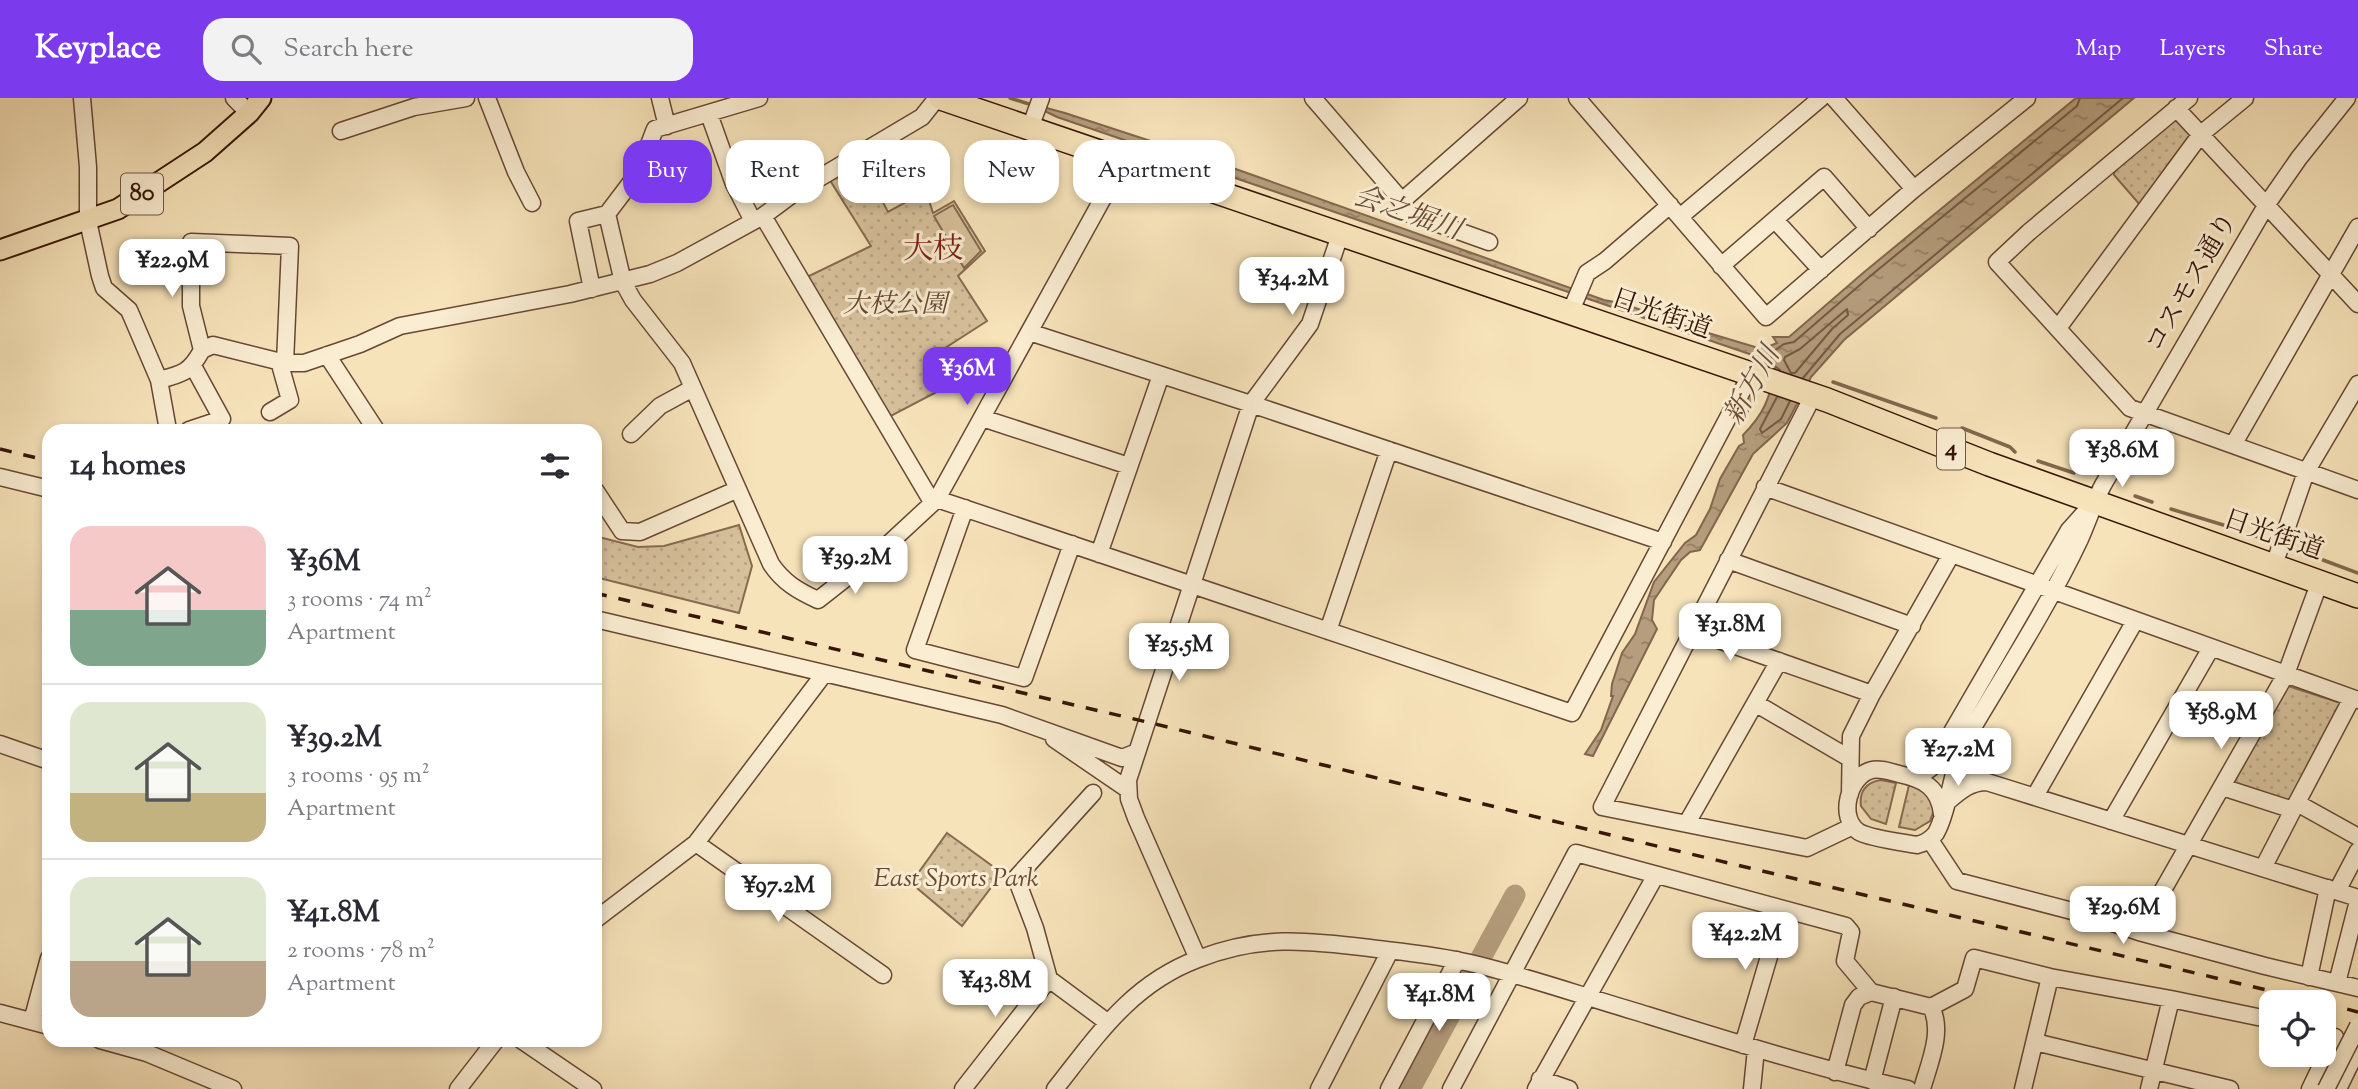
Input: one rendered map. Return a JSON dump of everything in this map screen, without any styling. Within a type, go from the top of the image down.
[{"type":"highway","name":"日光街道","points":[[939,98],[1032,122],[1076,140]]},
{"type":"highway","name":"日光街道","points":[[1235,198],[1340,234],[1576,297],[1752,376],[2358,596]]},
{"type":"main road","name":"80","points":[[0,250],[118,209],[205,152],[255,105]]},
{"type":"street","points":[[82,98],[88,167],[88,221],[104,288],[129,310],[159,380],[167,424]]},
{"type":"street","points":[[234,98],[255,105]]},
{"type":"street","points":[[341,131],[414,107],[466,98]]},
{"type":"street","points":[[487,98],[516,172],[533,203]]},
{"type":"street","points":[[660,98],[667,125]]},
{"type":"street","points":[[592,289],[578,221],[607,214],[638,173],[654,129],[759,98]]},
{"type":"street","points":[[159,380],[181,375],[193,366],[202,350],[213,345],[282,362],[304,363],[400,326],[592,289],[650,274],[677,263],[758,219],[794,193],[922,117],[939,98]]},
{"type":"street","points":[[1032,122],[1041,98]]},
{"type":"street","points":[[1313,98],[1402,201],[1405,212],[1489,242]]},
{"type":"street","points":[[1402,201],[1520,98]]},
{"type":"street","points":[[1577,98],[1766,317],[1914,189],[2026,98]]},
{"type":"street","points":[[1576,297],[1587,273],[1676,211],[1821,98]]},
{"type":"street","points":[[1834,98],[1914,189]]},
{"type":"street","points":[[2058,328],[2201,134],[2245,98]]},
{"type":"street","name":"コスモス通り","points":[[1933,835],[1944,809],[1962,746],[2044,589],[2069,530],[2094,502],[2267,204],[2299,158],[2347,98]]},
{"type":"street","points":[[2358,304],[2201,134],[2183,103],[1997,262],[2130,408],[2358,490]]},
{"type":"street","points":[[709,114],[734,184],[935,500],[1572,713],[1752,376]]},
{"type":"street","points":[[1721,266],[1824,177],[1869,229]]},
{"type":"street","points":[[607,214],[623,282],[633,300],[682,363],[771,564],[779,576],[795,589],[818,600],[883,549],[935,500],[1100,203]]},
{"type":"street","points":[[1775,220],[1821,270]]},
{"type":"street","points":[[2232,445],[2358,227]]},
{"type":"street","points":[[1198,959],[1136,818],[1127,789],[1128,780],[1251,404],[1310,324],[1340,234]]},
{"type":"street","points":[[202,350],[191,306],[191,242],[290,246],[282,362],[290,400],[270,412]]},
{"type":"street","points":[[1029,332],[1662,542]]},
{"type":"street","points":[[327,355],[372,424]]},
{"type":"street","points":[[193,366],[222,419],[207,424]]},
{"type":"street","points":[[1099,554],[1161,374]]},
{"type":"street","points":[[2274,565],[2306,472],[2358,384]]},
{"type":"street","points":[[631,434],[660,406],[693,388]]},
{"type":"street","points":[[1810,395],[1602,807],[1807,848],[1853,826]]},
{"type":"street","points":[[982,418],[1129,466]]},
{"type":"street","points":[[1328,631],[1389,450]]},
{"type":"street","points":[[0,477],[42,487]]},
{"type":"street","points":[[1765,487],[2355,699],[2263,868]]},
{"type":"street","points":[[602,501],[622,531],[640,531],[736,490]]},
{"type":"street","points":[[965,508],[915,650],[1024,678],[1072,544]]},
{"type":"street","points":[[1951,555],[1851,736],[1848,814],[1853,826],[1861,833],[1917,845],[1933,835],[1958,881],[2095,917],[2139,932],[2358,988]]},
{"type":"street","points":[[1728,560],[1912,626]]},
{"type":"street","points":[[2139,932],[2286,674],[2320,582]]},
{"type":"street","name":"コスモス通り","points":[[1917,778],[1931,768],[2044,589]]},
{"type":"street","points":[[602,621],[1002,715],[1122,758],[1137,752]]},
{"type":"street","points":[[2035,796],[2135,621]]},
{"type":"street","points":[[1693,631],[1872,694]]},
{"type":"street","points":[[2111,821],[2211,648]]},
{"type":"street","points":[[1687,823],[1779,660]]},
{"type":"street","points":[[602,915],[696,843],[824,674]]},
{"type":"street","points":[[1755,703],[1849,758]]},
{"type":"street","points":[[1031,725],[1127,789]]},
{"type":"street","points":[[0,744],[42,759]]},
{"type":"street","points":[[1956,761],[1964,771],[1987,782],[2358,900],[2337,984]]},
{"type":"street","points":[[1850,794],[1861,776],[1871,770],[1882,770],[1917,778],[1935,790],[1944,809],[1967,786],[1987,782]]},
{"type":"street","points":[[2222,786],[2295,807],[2358,837]]},
{"type":"street","points":[[1093,793],[1016,878],[1035,928],[1049,979],[1107,1022]]},
{"type":"street","points":[[696,843],[883,975]]},
{"type":"street","points":[[2309,977],[2332,890],[2358,851]]},
{"type":"street","points":[[1451,1089],[1504,972],[1576,853],[1846,926],[1852,932],[1845,961],[1871,992]]},
{"type":"street","points":[[1569,1089],[1538,1084],[1656,875]]},
{"type":"street","points":[[1752,1089],[1750,1047],[1783,909]]},
{"type":"street","points":[[1055,1089],[1107,1022],[1133,998],[1164,976],[1198,959],[1257,942],[1289,940],[1462,961],[1835,1072],[1852,1083],[1872,1081],[1908,1089]]},
{"type":"street","points":[[1319,1089],[1390,951]]},
{"type":"street","points":[[1835,1072],[1853,1005],[1859,997],[1871,992],[1931,1007],[1965,989],[1974,958],[2050,977],[2259,1017]]},
{"type":"street","points":[[1389,1089],[1462,961]]},
{"type":"street","points":[[2023,1089],[2050,977]]},
{"type":"street","points":[[963,1089],[1049,979]]},
{"type":"street","points":[[32,1021],[42,984]]},
{"type":"street","points":[[1872,1081],[1894,997]]},
{"type":"street","points":[[2149,1089],[2171,999]]},
{"type":"street","points":[[1922,1089],[1937,1032],[1937,1017],[1931,1007]]},
{"type":"street","points":[[0,1013],[42,1024]]},
{"type":"street","points":[[2326,1089],[2358,1026]]},
{"type":"street","points":[[2336,1038],[2358,1046],[2338,1089]]},
{"type":"street","points":[[2035,1042],[2230,1089]]},
{"type":"street","points":[[125,1047],[147,1053],[233,1089]]},
{"type":"street","points":[[457,1089],[490,1047]]},
{"type":"street","points":[[531,1047],[593,1089]]},
{"type":"street","points":[[2310,1089],[2318,1067]]},
{"type":"green space","points":[[2176,115],[2194,136],[2140,205],[2114,175],[2115,167]]},
{"type":"green space","name":"大枝公園","points":[[838,171],[838,193],[828,177]]},
{"type":"green space","name":"大枝公園","points":[[954,201],[985,251],[958,276],[987,321],[928,359],[946,387],[887,418],[805,278],[871,246],[844,203],[883,203],[888,212],[904,203],[930,203],[933,213]]},
{"type":"green space","points":[[953,205],[981,251],[964,268],[934,216]]},
{"type":"green space","points":[[739,525],[752,566],[739,613],[602,579],[602,538],[638,547],[664,546]]},
{"type":"green space","points":[[2288,686],[2344,704],[2291,804],[2232,786]]},
{"type":"green space","points":[[1881,780],[1896,783],[1886,824],[1871,819],[1861,806],[1861,796],[1865,788]]},
{"type":"green space","points":[[1909,785],[1929,793],[1934,810],[1930,821],[1915,830],[1899,827]]},
{"type":"green space","name":"East Sports Park","points":[[947,833],[1002,873],[962,926],[911,883]]},
{"type":"water","points":[[2076,98],[2134,98],[1844,340],[1811,377],[1787,423],[1753,454],[1700,550],[1690,552],[1681,560],[1654,600],[1652,620],[1657,629],[1593,756],[1585,754],[1601,730],[1613,696],[1612,684],[1622,653],[1635,634],[1654,582],[1685,543],[1696,535],[1710,509],[1720,479],[1739,446],[1744,443],[1743,435],[1765,405],[1775,369],[1754,393],[1755,399],[1744,418],[1745,403],[1765,364],[1764,359],[1235,178],[1235,169],[1604,300],[1625,304],[1675,323],[1755,347],[1765,348],[1777,343],[1773,337],[1789,337]]},
{"type":"water","points":[[1028,103],[1148,140],[1124,140],[1057,117]]},
{"type":"waterway","name":"会之堀川","points":[[1010,98],[1032,105]]},
{"type":"waterway","points":[[1833,382],[1936,418]]},
{"type":"waterway","points":[[1962,428],[2010,447],[2015,452]]},
{"type":"waterway","points":[[2038,461],[2074,473]]},
{"type":"waterway","points":[[2135,496],[2152,502]]},
{"type":"waterway","points":[[2171,509],[2230,527]]},
{"type":"waterway","points":[[2249,534],[2277,543]]},
{"type":"waterway","points":[[2286,547],[2317,558]]},
{"type":"waterway","points":[[2323,560],[2358,573]]},
{"type":"waterway","name":"新方川","points":[[1410,1089],[1515,895]]},
{"type":"railway","points":[[0,449],[42,459]]},
{"type":"railway","points":[[602,595],[2267,990]]},
{"type":"railway","points":[[2336,1006],[2358,1012]]},
{"type":"district","name":"大枝","points":[[933,250]]}]
